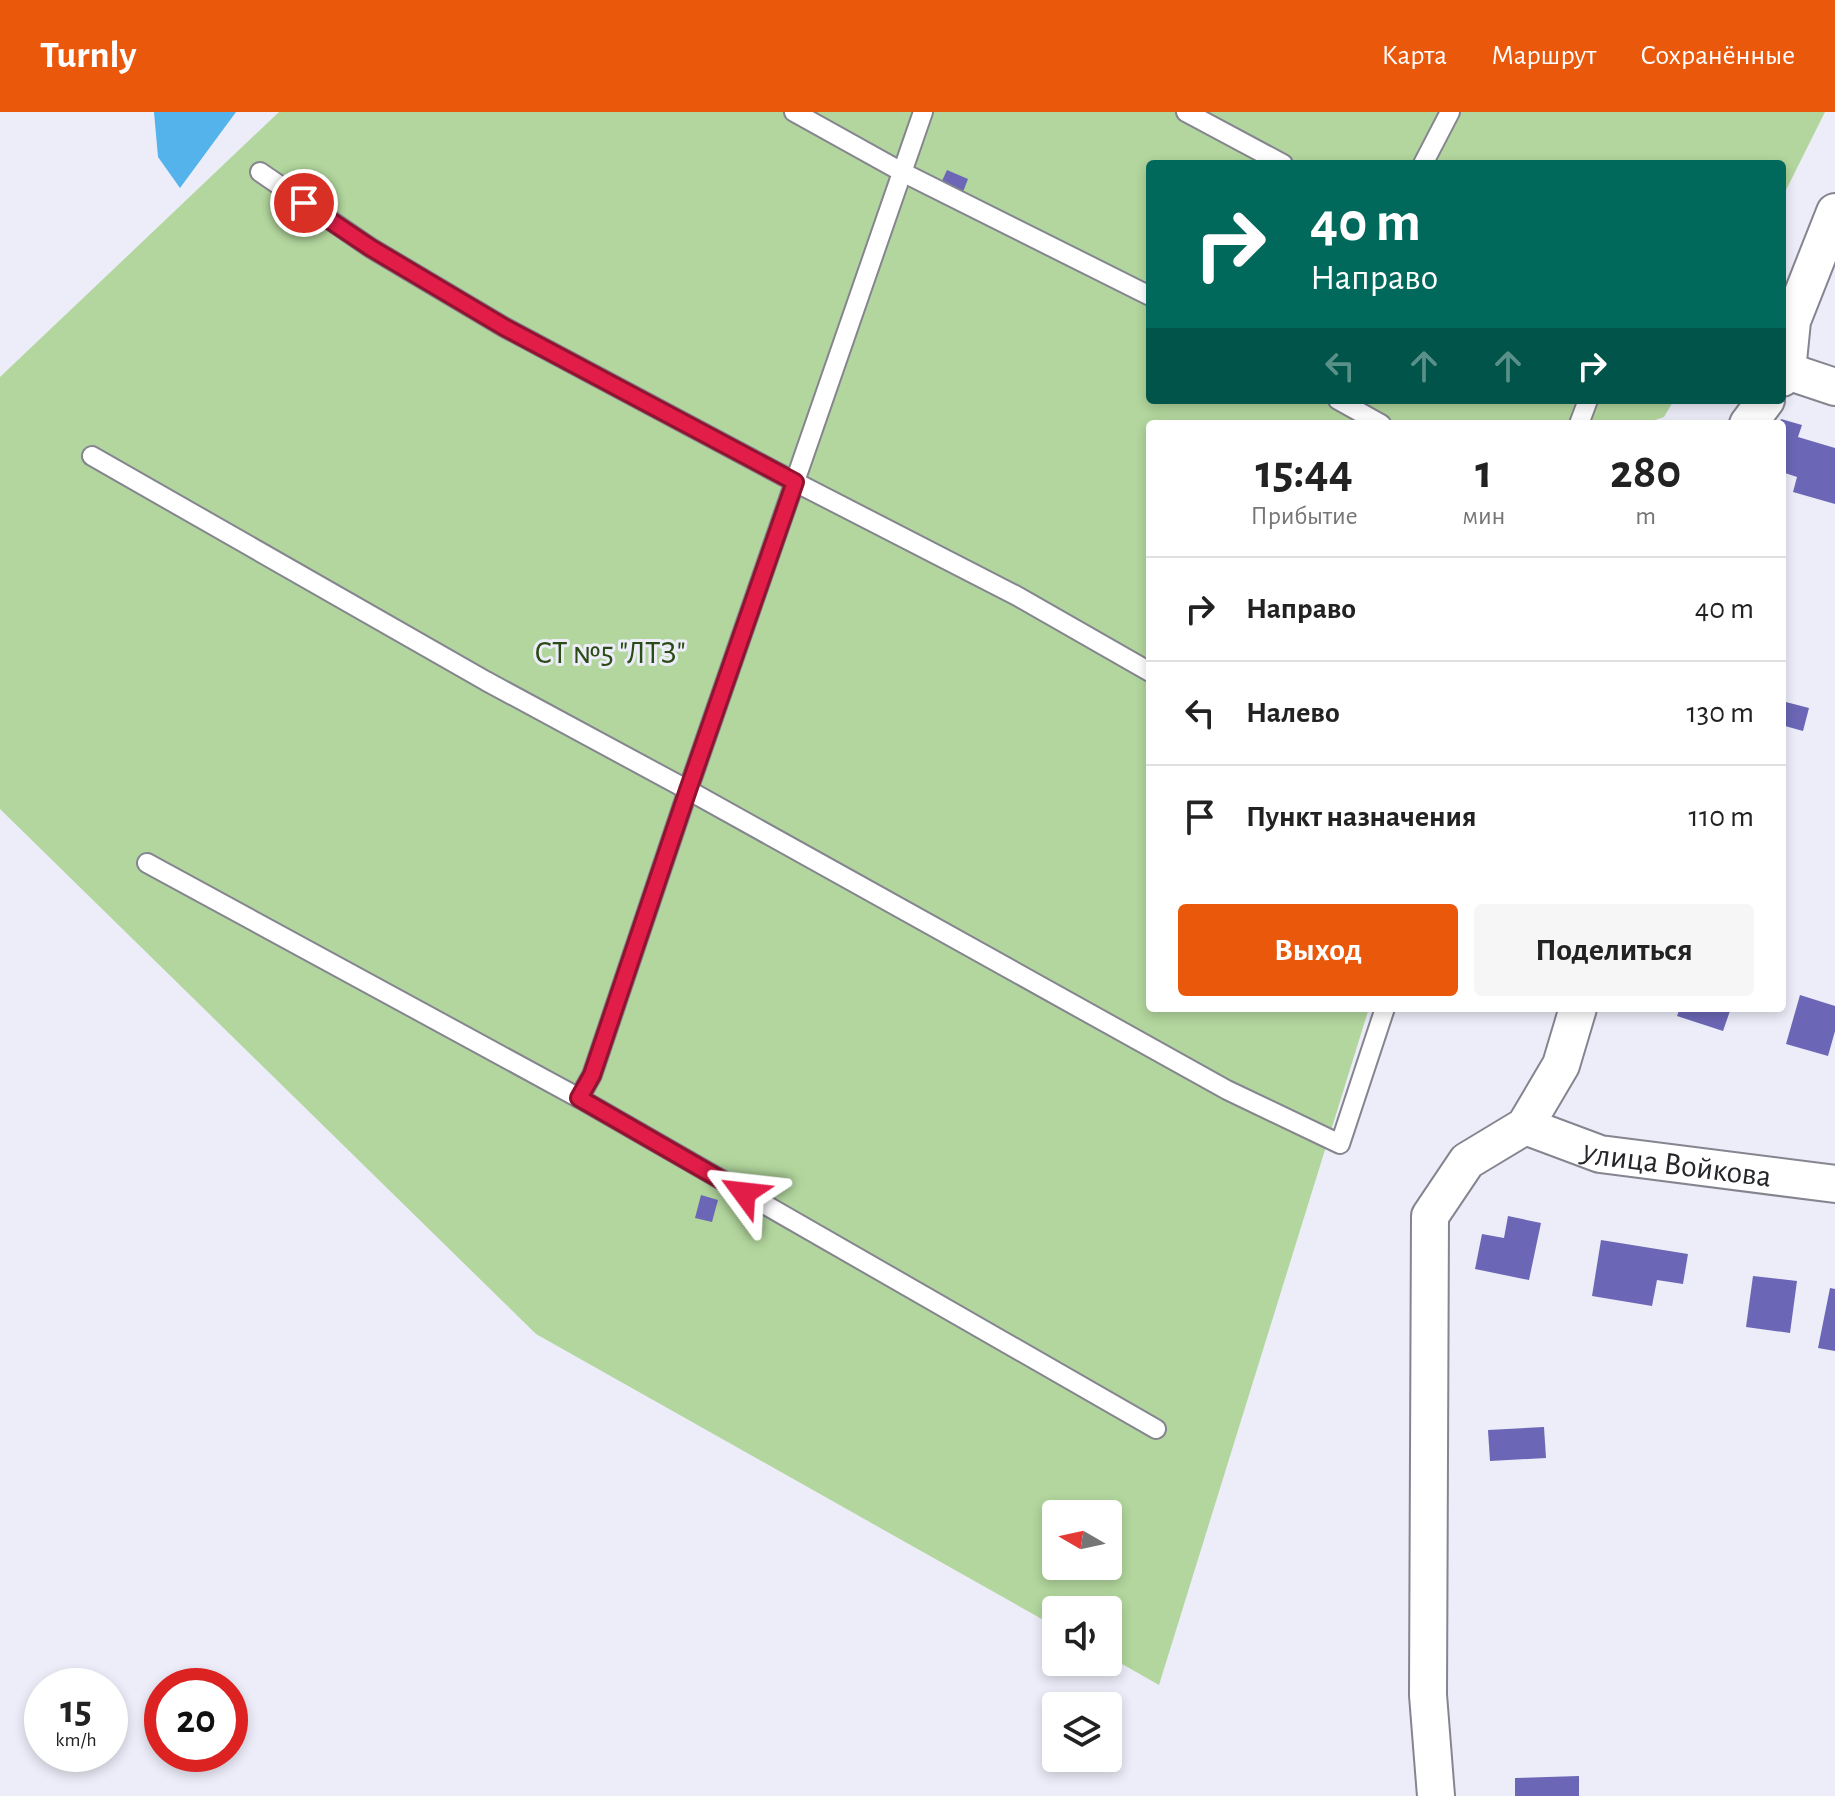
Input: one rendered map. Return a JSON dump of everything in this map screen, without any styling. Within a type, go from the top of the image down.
[{"type":"street","points":[[1786,366],[1792,321],[1835,212]]},
{"type":"street","points":[[1786,374],[1835,387]]},
{"type":"street","points":[[1436,1796],[1428,1695],[1430,1216],[1467,1161],[1525,1126],[1561,1065],[1577,1012]]},
{"type":"street","name":"улица Войкова","points":[[1525,1126],[1600,1154],[1835,1184]]},
{"type":"lane","points":[[794,112],[902,172],[1146,294]]},
{"type":"lane","points":[[579,1098],[592,1075],[923,112]]},
{"type":"lane","points":[[1186,112],[1276,160]]},
{"type":"lane","points":[[1425,160],[1450,112]]},
{"type":"lane","points":[[260,172],[371,248],[504,327],[1017,596],[1146,670]]},
{"type":"lane","points":[[1345,404],[1374,420]]},
{"type":"lane","points":[[92,456],[486,681],[1227,1090],[1340,1144],[1384,1012]]},
{"type":"lane","points":[[147,863],[579,1098],[1156,1429]]},
{"type":"green space","name":"СТ №5 \"ЛТЗ\"","points":[[279,112],[1825,112],[1786,190],[1786,160],[1146,160],[1146,404],[1672,404],[1664,417],[1655,420],[1146,420],[1146,1012],[1368,1012],[1159,1685],[1122,1664],[1122,1596],[1042,1596],[1042,1619],[536,1334],[0,809],[0,377]]},
{"type":"water","points":[[154,112],[236,112],[180,188],[158,157]]},
{"type":"building","points":[[947,170],[968,179],[963,192],[941,183]]},
{"type":"building","points":[[1786,420],[1802,425],[1798,437],[1835,448],[1835,504],[1793,492],[1797,477],[1786,473]]},
{"type":"building","points":[[1786,702],[1809,708],[1803,731],[1786,726]]},
{"type":"building","points":[[1800,995],[1835,1006],[1835,1031],[1828,1056],[1786,1044]]},
{"type":"building","points":[[1678,1012],[1730,1012],[1723,1031],[1677,1016]]},
{"type":"building","points":[[701,1195],[718,1200],[712,1222],[695,1218]]},
{"type":"building","points":[[1508,1216],[1541,1223],[1529,1280],[1475,1269],[1482,1234],[1504,1238]]},
{"type":"building","points":[[1601,1240],[1688,1254],[1683,1284],[1657,1280],[1652,1306],[1592,1296]]},
{"type":"building","points":[[1753,1276],[1797,1281],[1790,1333],[1746,1327]]},
{"type":"building","points":[[1830,1288],[1835,1289],[1835,1351],[1818,1348]]},
{"type":"building","points":[[1544,1427],[1546,1458],[1490,1461],[1488,1430]]},
{"type":"building","points":[[1579,1776],[1579,1796],[1515,1796],[1515,1778]]},
{"type":"route","points":[[304,203],[371,248],[504,327],[795,482],[592,1075],[579,1098],[744,1193]]}]
